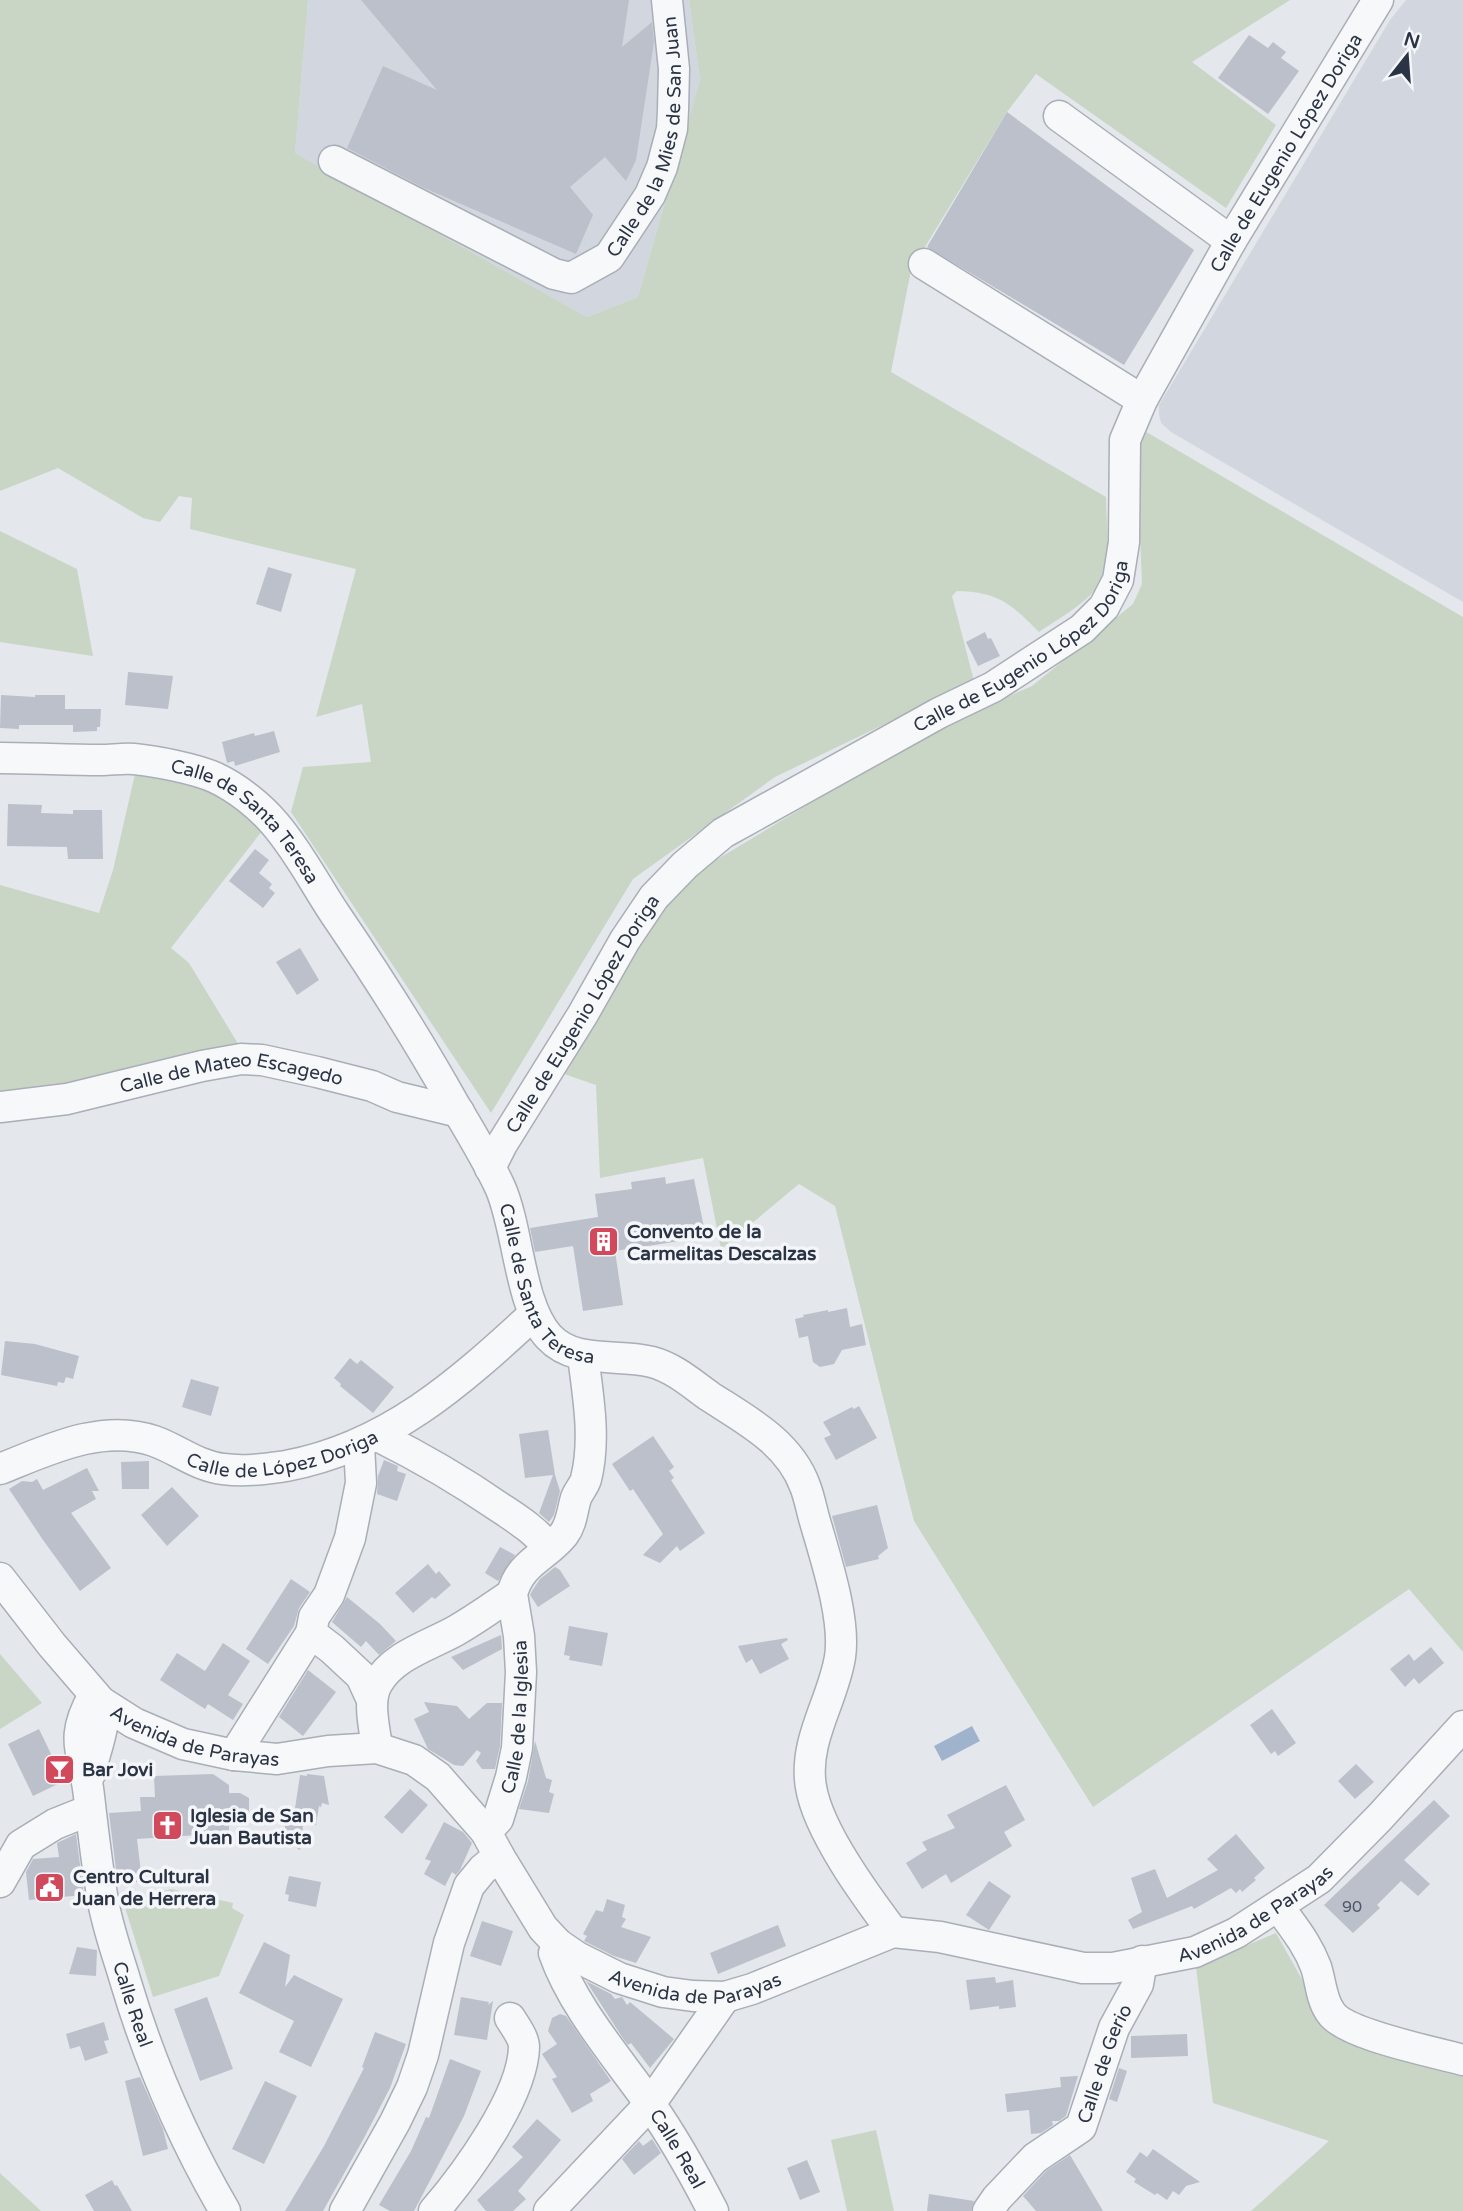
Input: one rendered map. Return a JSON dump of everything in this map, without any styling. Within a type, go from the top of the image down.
[{"type":"street","name":"Calle de la Mies de San Juan","points":[[334,161],[554,274],[570,278],[584,272],[609,257],[650,195],[662,167],[672,129],[673,110],[674,69],[667,0]]},
{"type":"street","name":"Calle de Eugenio López Doriga","points":[[490,1168],[625,940],[654,897],[685,865],[723,833],[939,713],[993,687],[1082,629],[1104,607],[1118,580],[1124,542],[1125,440],[1142,400],[1231,241],[1378,0]]},
{"type":"street","points":[[1059,116],[1231,241]]},
{"type":"street","points":[[924,264],[1142,400]]},
{"type":"street","name":"Calle de Santa Teresa","points":[[0,758],[134,759],[188,769],[214,777],[243,796],[273,821],[300,856],[380,980],[490,1168],[512,1220],[533,1315],[551,1340],[583,1356],[632,1358],[674,1371],[778,1444],[795,1463],[806,1487],[825,1556],[840,1633],[840,1655],[835,1677],[815,1736],[811,1792],[829,1835],[892,1932]]},
{"type":"street","name":"Calle de Mateo Escagedo","points":[[0,1107],[67,1099],[241,1059],[262,1060],[317,1072],[397,1097],[459,1112]]},
{"type":"street","name":"Calle de López Doriga","points":[[0,1469],[83,1438],[111,1435],[140,1436],[218,1469],[247,1472],[317,1460],[368,1440],[408,1419],[533,1315]]},
{"type":"street","points":[[372,1700],[377,1685],[396,1663],[456,1630],[512,1594],[521,1572],[563,1535],[571,1521],[576,1497],[586,1482],[590,1420],[583,1356]]},
{"type":"street","points":[[234,1755],[311,1633],[314,1617],[328,1595],[350,1538],[368,1440],[473,1490],[537,1534],[549,1548]]},
{"type":"street","name":"Avenida de Parayas","points":[[0,1578],[98,1698],[143,1727],[183,1744],[234,1755],[277,1759],[328,1751],[377,1748],[414,1760],[439,1777],[493,1844],[543,1927],[558,1944],[577,1958],[619,1978],[663,1993],[725,1997],[752,1989],[892,1932],[940,1937],[1083,1968],[1113,1968],[1195,1952],[1236,1933],[1318,1879],[1343,1856],[1463,1726]]},
{"type":"street","name":"Calle de la Iglesia","points":[[345,2211],[412,2087],[423,2055],[449,1943],[469,1886],[483,1869],[493,1844],[517,1748],[520,1648],[512,1594]]},
{"type":"street","points":[[311,1633],[362,1676],[372,1700],[377,1748]]},
{"type":"street","name":"Calle Real","points":[[89,1797],[94,1750],[99,1741],[103,1720],[98,1698]]},
{"type":"street","name":"Calle Real","points":[[98,1698],[83,1715],[78,1731],[103,1903],[133,2007],[166,2095],[186,2140],[225,2211]]},
{"type":"street","points":[[99,1741],[111,1732],[143,1727]]},
{"type":"street","points":[[0,1882],[21,1845],[55,1824],[89,1797]]},
{"type":"street","points":[[1279,1907],[1302,1937],[1317,1968],[1324,1999],[1331,2014],[1341,2024],[1463,2060]]},
{"type":"street","name":"Calle Real","points":[[558,1944],[554,1953],[561,1974],[614,2056],[679,2147],[713,2211]]},
{"type":"street","name":"Calle de Gerio","points":[[988,2211],[1035,2158],[1081,2127],[1114,2028],[1138,1984],[1142,1961]]},
{"type":"street","points":[[549,2211],[650,2104],[725,1997]]},
{"type":"street","points":[[434,2211],[475,2159],[507,2102],[521,2068],[525,2044],[510,2018]]},
{"type":"shaded area","points":[[308,0],[689,0],[700,80],[638,297],[587,317],[295,153]]},
{"type":"shaded area","points":[[1406,0],[1463,0],[1463,602],[1171,432],[1161,423],[1159,414],[1159,405],[1390,20]]},
{"type":"green space","points":[[0,0],[308,0],[295,153],[587,317],[638,297],[700,80],[689,0],[1290,0],[1192,62],[1276,125],[1226,208],[1036,74],[1007,112],[911,270],[891,372],[1106,497],[1106,562],[1105,572],[1097,588],[1073,609],[1039,632],[1003,601],[984,594],[957,591],[952,596],[974,681],[775,777],[633,879],[491,1113],[291,812],[303,767],[371,762],[362,704],[316,717],[356,569],[190,529],[192,498],[179,496],[160,522],[143,518],[58,468],[0,491]]},
{"type":"green space","points":[[1143,430],[1463,617],[1463,1652],[1409,1589],[1093,1807],[914,1521],[835,1206],[799,1184],[721,1249],[703,1158],[600,1178],[596,1085],[564,1074],[661,905],[701,869],[934,729],[1032,686],[1133,604],[1142,584],[1137,459]]},
{"type":"green space","points":[[0,531],[77,569],[93,656],[0,642]]},
{"type":"green space","points":[[135,774],[189,779],[240,806],[262,831],[171,948],[189,963],[245,1055],[0,1097],[0,885],[99,913],[113,870]]},
{"type":"green space","points":[[0,1654],[42,1703],[0,1729]]},
{"type":"green space","points":[[171,1889],[233,1903],[232,1908],[244,1915],[219,1976],[153,1997],[123,1901]]},
{"type":"green space","points":[[1276,1933],[1327,2024],[1463,2071],[1463,2211],[1251,2211],[1329,2141],[1213,2103],[1196,1967]]},
{"type":"green space","points":[[876,2130],[894,2211],[847,2211],[831,2140]]},
{"type":"green space","points":[[0,2173],[41,2211],[0,2211]]},
{"type":"water","points":[[972,1726],[980,1741],[942,1761],[934,1746]]},
{"type":"building","points":[[361,0],[629,0],[622,47],[652,22],[654,42],[636,160],[626,181],[605,157],[570,187],[593,215],[576,254],[424,188],[347,148],[383,66],[437,90]]},
{"type":"building","points":[[1249,35],[1268,48],[1273,42],[1286,52],[1281,58],[1299,71],[1268,114],[1218,78]]},
{"type":"building","points":[[1007,112],[1194,250],[1124,365],[927,247]]},
{"type":"building","points":[[268,567],[292,574],[281,612],[256,604]]},
{"type":"building","points":[[985,632],[1000,656],[978,666],[966,642]]},
{"type":"building","points":[[128,672],[173,676],[168,709],[125,705]]},
{"type":"building","points":[[1,695],[65,695],[65,709],[101,709],[100,727],[97,727],[97,731],[73,732],[73,725],[19,725],[19,729],[0,728]]},
{"type":"building","points":[[274,731],[280,752],[235,766],[234,761],[227,763],[222,742],[254,733],[255,736]]},
{"type":"building","points":[[8,804],[42,805],[41,813],[73,814],[73,810],[102,810],[103,859],[68,859],[67,847],[7,846]]},
{"type":"building","points":[[255,849],[269,860],[259,873],[272,884],[269,888],[275,893],[263,908],[229,881]]},
{"type":"building","points":[[300,948],[319,980],[297,995],[276,962]]},
{"type":"building","name":"Convento de la Carmelitas Descalzas","points":[[665,1177],[666,1184],[694,1179],[706,1237],[615,1251],[623,1305],[583,1311],[573,1246],[535,1252],[530,1228],[598,1217],[595,1194],[632,1189],[631,1182]]},
{"type":"building","points":[[847,1308],[850,1327],[862,1324],[866,1345],[842,1350],[834,1364],[820,1367],[813,1362],[808,1336],[799,1338],[795,1319],[804,1317],[803,1315]]},
{"type":"building","points":[[5,1341],[35,1344],[79,1356],[73,1379],[66,1377],[64,1383],[58,1382],[57,1386],[1,1375]]},
{"type":"building","points":[[350,1358],[357,1364],[361,1360],[394,1387],[373,1413],[334,1378]]},
{"type":"building","points":[[191,1379],[219,1387],[211,1416],[182,1407]]},
{"type":"building","points":[[859,1406],[877,1438],[836,1460],[824,1438],[831,1435],[823,1422]]},
{"type":"building","points":[[548,1430],[560,1491],[554,1515],[549,1522],[539,1513],[553,1475],[525,1478],[519,1434]]},
{"type":"building","points":[[653,1436],[674,1467],[669,1471],[674,1478],[671,1480],[705,1533],[680,1551],[677,1546],[660,1563],[643,1555],[663,1534],[633,1489],[630,1491],[612,1464]]},
{"type":"building","points":[[384,1460],[398,1466],[397,1471],[406,1474],[397,1501],[377,1494],[378,1476]]},
{"type":"building","points":[[149,1461],[149,1489],[122,1489],[121,1462]]},
{"type":"building","points":[[87,1468],[99,1491],[92,1491],[96,1499],[71,1513],[111,1568],[80,1591],[9,1489],[22,1481],[32,1482],[37,1479],[43,1490]]},
{"type":"building","points":[[172,1487],[199,1516],[167,1546],[141,1515]]},
{"type":"building","points":[[877,1505],[888,1548],[878,1556],[879,1559],[846,1567],[832,1516]]},
{"type":"building","points":[[500,1547],[515,1555],[498,1581],[485,1573]]},
{"type":"building","points":[[428,1564],[436,1574],[439,1571],[451,1585],[413,1613],[395,1593]]},
{"type":"building","points":[[555,1567],[570,1586],[538,1607],[530,1595],[540,1579]]},
{"type":"building","points":[[291,1579],[310,1592],[299,1608],[294,1626],[268,1664],[246,1649]]},
{"type":"building","points":[[347,1597],[396,1641],[379,1655],[366,1641],[361,1647],[332,1622]]},
{"type":"building","points":[[569,1626],[608,1633],[602,1666],[569,1660],[570,1656],[564,1655]]},
{"type":"building","points":[[501,1635],[502,1649],[463,1670],[451,1657]]},
{"type":"building","points":[[787,1638],[788,1640],[781,1644],[789,1659],[760,1674],[752,1659],[746,1663],[738,1646]]},
{"type":"building","points":[[223,1643],[250,1661],[228,1695],[243,1704],[233,1720],[208,1704],[205,1709],[160,1680],[177,1653],[205,1671]]},
{"type":"building","points":[[1431,1647],[1444,1663],[1419,1684],[1414,1678],[1405,1687],[1390,1669],[1409,1654],[1414,1661]]},
{"type":"building","points":[[308,1670],[336,1692],[303,1736],[279,1717]]},
{"type":"building","points":[[424,1702],[457,1706],[469,1719],[487,1703],[502,1703],[500,1746],[495,1769],[482,1769],[476,1761],[481,1753],[477,1750],[463,1766],[454,1765],[428,1749],[414,1719],[429,1712]]},
{"type":"building","points":[[1272,1709],[1296,1743],[1278,1756],[1275,1751],[1271,1754],[1250,1725]]},
{"type":"building","points":[[39,1729],[64,1781],[33,1796],[8,1744]]},
{"type":"building","points":[[535,1741],[546,1778],[552,1780],[549,1792],[554,1794],[549,1813],[519,1809],[528,1781]]},
{"type":"building","points":[[1356,1764],[1374,1782],[1355,1799],[1338,1781]]},
{"type":"building","name":"Iglesia de San Juan Bautista","points":[[213,1774],[229,1785],[229,1793],[240,1793],[249,1798],[249,1811],[240,1817],[229,1818],[229,1833],[137,1839],[142,1881],[118,1886],[109,1813],[141,1811],[140,1797],[155,1797],[154,1776]]},
{"type":"building","points":[[300,1775],[324,1776],[329,1805],[322,1803],[321,1807],[319,1806],[316,1825],[293,1822]]},
{"type":"building","points":[[1006,1785],[1025,1820],[1004,1832],[1012,1846],[951,1883],[946,1874],[922,1889],[906,1863],[927,1850],[922,1842],[955,1828],[947,1815]]},
{"type":"building","points":[[410,1789],[428,1805],[402,1834],[384,1817]]},
{"type":"building","points":[[1434,1800],[1450,1816],[1404,1860],[1430,1884],[1418,1896],[1401,1881],[1377,1905],[1380,1908],[1353,1933],[1324,1905]]},
{"type":"building","points":[[444,1822],[463,1832],[472,1843],[460,1870],[456,1875],[452,1872],[445,1886],[424,1874],[431,1861],[425,1859]]},
{"type":"building","points":[[285,1824],[303,1826],[300,1850],[284,1840]]},
{"type":"building","points":[[76,1834],[84,1895],[29,1900],[26,1872],[33,1859],[59,1857],[57,1843]]},
{"type":"building","points":[[1236,1834],[1265,1868],[1254,1878],[1256,1880],[1242,1892],[1240,1889],[1236,1893],[1231,1888],[1194,1909],[1192,1906],[1133,1929],[1128,1920],[1142,1912],[1131,1878],[1155,1869],[1167,1898],[1218,1870],[1207,1859]]},
{"type":"building","points":[[289,1876],[321,1882],[316,1907],[288,1901],[289,1895],[285,1894]]},
{"type":"building","points":[[989,1881],[1011,1896],[989,1930],[966,1915]]},
{"type":"building","points":[[607,1899],[625,1905],[622,1917],[626,1919],[621,1927],[651,1937],[636,1963],[614,1956],[584,1941],[587,1936],[583,1934],[596,1910],[603,1912]]},
{"type":"building","points":[[482,1921],[513,1931],[501,1966],[470,1956]]},
{"type":"building","points":[[778,1925],[786,1946],[718,1974],[710,1953]]},
{"type":"building","points":[[264,1942],[290,1955],[285,1987],[294,1975],[343,1999],[311,2067],[279,2052],[294,2021],[239,1993]]},
{"type":"building","points":[[77,1947],[97,1950],[96,1976],[69,1974]]},
{"type":"building","points":[[995,1977],[996,1983],[1013,1980],[1016,2007],[999,2009],[999,2006],[970,2010],[966,1980]]},
{"type":"building","points":[[586,1981],[611,1994],[615,1999],[622,1997],[627,2005],[630,2002],[674,2039],[650,2068],[631,2043],[628,2045],[624,2040]]},
{"type":"building","points":[[207,1997],[233,2069],[200,2081],[174,2009]]},
{"type":"building","points":[[461,1997],[489,2002],[488,2005],[493,2001],[487,2040],[454,2035]]},
{"type":"building","points":[[560,2014],[566,2016],[611,2081],[590,2094],[593,2101],[572,2113],[552,2079],[557,2077],[542,2054],[557,2044],[548,2031],[552,2018]]},
{"type":"building","points":[[104,2022],[109,2040],[104,2041],[108,2053],[85,2061],[80,2046],[70,2049],[66,2034]]},
{"type":"building","points":[[375,2032],[406,2044],[390,2088],[323,2211],[285,2211],[324,2146],[364,2068],[362,2067]]},
{"type":"building","points":[[1187,2034],[1188,2056],[1131,2058],[1131,2036]]},
{"type":"building","points":[[450,2059],[481,2071],[464,2116],[414,2211],[390,2211],[379,2205],[411,2151],[426,2117],[429,2118]]},
{"type":"building","points":[[1119,2068],[1127,2071],[1117,2102],[1109,2099]]},
{"type":"building","points":[[1078,2076],[1066,2116],[1059,2121],[1052,2121],[1053,2125],[1041,2133],[1031,2134],[1029,2110],[1007,2112],[1005,2094],[1061,2087],[1060,2077]]},
{"type":"building","points":[[140,2077],[163,2129],[168,2149],[143,2156],[125,2081]]},
{"type":"building","points":[[265,2081],[297,2096],[264,2164],[232,2149]]},
{"type":"building","points":[[537,2119],[561,2140],[518,2191],[526,2199],[513,2211],[486,2211],[477,2200],[523,2157],[512,2147]]},
{"type":"building","points":[[652,2139],[661,2153],[634,2175],[622,2159],[639,2141],[643,2146]]},
{"type":"building","points":[[1153,2149],[1200,2182],[1186,2186],[1179,2195],[1173,2191],[1167,2200],[1134,2182],[1136,2179],[1126,2172],[1140,2152],[1147,2157]]},
{"type":"building","points":[[1070,2155],[1103,2211],[1036,2211],[1023,2196],[1046,2171]]},
{"type":"building","points":[[807,2160],[820,2192],[800,2200],[787,2168]]},
{"type":"building","points":[[112,2180],[132,2211],[94,2211],[85,2195]]},
{"type":"building","points":[[929,2194],[974,2201],[971,2211],[927,2211]]},
{"type":"place","name":"Convento de la Carmelitas Descalzas","points":[[604,1242]]},
{"type":"place","name":"Bar Jovi","points":[[59,1769]]},
{"type":"place","name":"Iglesia de San Juan Bautista","points":[[167,1826]]},
{"type":"place","name":"Centro Cultural Juan de Herrera","points":[[50,1887]]}]
